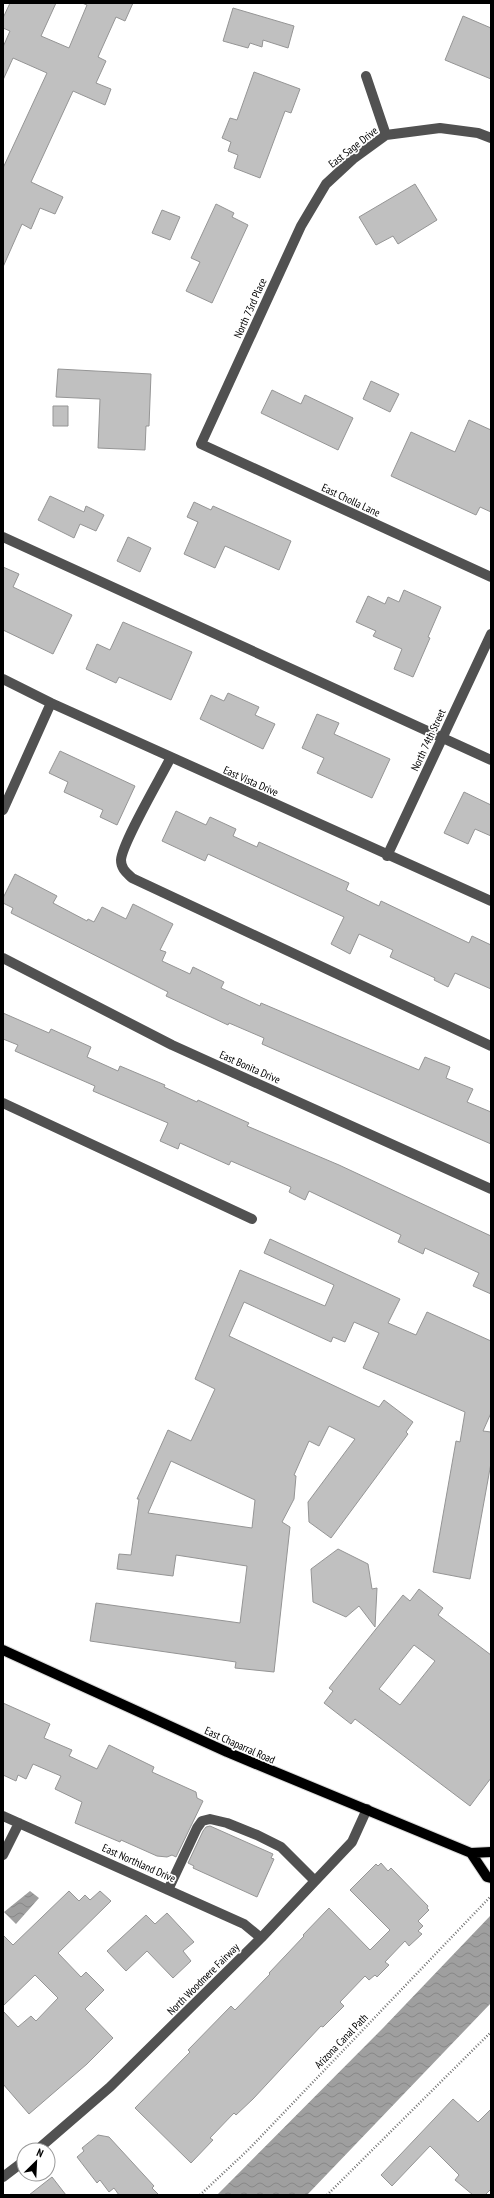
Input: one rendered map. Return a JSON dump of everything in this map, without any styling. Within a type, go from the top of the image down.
[{"type":"main road","name":"East Chaparral Road","points":[[3,1650],[298,1783],[366,1809],[471,1853],[491,1852]]},
{"type":"main road","points":[[471,1853],[487,1877],[491,1878]]},
{"type":"street","points":[[366,76],[386,135]]},
{"type":"street","name":"East Sage Drive","points":[[326,184],[353,159],[386,135],[440,128],[478,133],[491,138]]},
{"type":"street","name":"North 73rd Place","points":[[201,444],[301,226],[326,184]]},
{"type":"street","name":"East Cholla Lane","points":[[201,444],[491,577]]},
{"type":"street","points":[[3,537],[491,760]]},
{"type":"street","name":"North 74th Street","points":[[387,856],[491,634]]},
{"type":"street","name":"East Vista Drive","points":[[3,679],[51,703],[387,856],[491,901]]},
{"type":"street","points":[[3,810],[51,703]]},
{"type":"street","points":[[170,757],[126,844],[121,860],[123,868],[132,878],[491,1046]]},
{"type":"street","name":"East Bonita Drive","points":[[3,958],[172,1045],[491,1189]]},
{"type":"street","points":[[3,1103],[252,1219]]},
{"type":"street","name":"North Woodmere Fairway","points":[[46,2142],[110,2087],[261,1938],[352,1842],[366,1809]]},
{"type":"street","name":"East Northland Drive","points":[[3,1816],[244,1924],[261,1938]]},
{"type":"street","points":[[168,1890],[197,1828],[202,1821],[210,1819],[227,1823],[281,1847],[315,1881]]},
{"type":"street","points":[[3,1855],[19,1823]]},
{"type":"street","points":[[3,2177],[16,2167]]},
{"type":"path","name":"Arizona Canal Path","points":[[200,2195],[249,2149],[491,1896]]},
{"type":"path","points":[[327,2195],[491,2032]]},
{"type":"water","points":[[30,1891],[39,1898],[16,1924],[4,1912]]},
{"type":"water","points":[[491,1915],[491,2003],[307,2195],[217,2195],[383,2028]]},
{"type":"building","points":[[10,3],[56,3],[41,36],[69,48],[87,5],[82,3],[133,3],[125,21],[116,17],[98,57],[106,61],[96,83],[111,89],[105,105],[73,91],[31,182],[63,197],[55,214],[40,208],[31,229],[22,224],[3,267],[3,168],[47,73],[13,58],[3,80],[3,47],[10,31],[3,28],[3,18]]},
{"type":"building","points":[[233,8],[294,26],[288,48],[263,40],[262,47],[250,43],[248,48],[223,41]]},
{"type":"building","points":[[463,16],[491,28],[491,79],[445,60]]},
{"type":"building","points":[[254,72],[300,89],[291,113],[285,111],[260,178],[234,168],[238,155],[228,151],[231,142],[222,138],[230,118],[237,120]]},
{"type":"building","points":[[415,184],[437,220],[398,244],[393,236],[376,245],[359,217]]},
{"type":"building","points":[[216,204],[234,213],[232,217],[248,225],[212,303],[186,291],[200,262],[191,258]]},
{"type":"building","points":[[162,210],[180,217],[170,240],[152,233]]},
{"type":"building","points":[[58,369],[151,374],[149,426],[146,426],[145,450],[98,448],[100,399],[56,397]]},
{"type":"building","points":[[371,381],[399,394],[390,412],[363,399]]},
{"type":"building","points":[[272,390],[301,404],[305,395],[353,418],[338,450],[261,413]]},
{"type":"building","points":[[53,406],[68,406],[68,426],[53,426]]},
{"type":"building","points":[[469,420],[491,430],[491,512],[480,507],[476,515],[391,476],[411,432],[455,452]]},
{"type":"building","points":[[50,496],[84,512],[86,506],[104,515],[96,531],[80,524],[74,538],[38,520]]},
{"type":"building","points":[[194,502],[211,510],[213,506],[291,541],[279,570],[225,546],[215,568],[184,554],[198,522],[187,517]]},
{"type":"building","points":[[128,537],[151,548],[140,572],[117,561]]},
{"type":"building","points":[[3,567],[19,574],[13,587],[72,615],[53,654],[3,630]]},
{"type":"building","points":[[404,590],[441,607],[428,637],[430,638],[413,677],[394,669],[402,649],[373,636],[376,631],[356,622],[368,596],[385,604],[388,597],[399,602]]},
{"type":"building","points":[[123,622],[192,652],[171,700],[119,677],[116,683],[86,669],[97,644],[110,650]]},
{"type":"building","points":[[228,693],[259,707],[255,715],[275,724],[263,749],[200,719],[211,695],[224,701]]},
{"type":"building","points":[[317,714],[339,723],[334,734],[390,759],[372,798],[317,773],[324,758],[302,748]]},
{"type":"building","points":[[60,751],[135,786],[117,825],[100,817],[103,810],[64,792],[68,782],[49,773]]},
{"type":"building","points":[[464,792],[491,805],[491,836],[475,829],[468,844],[444,833]]},
{"type":"building","points":[[176,811],[206,825],[210,817],[236,829],[233,836],[257,847],[259,842],[349,883],[346,890],[379,906],[381,901],[469,943],[472,936],[491,945],[491,989],[455,973],[448,987],[434,980],[435,978],[390,957],[393,950],[359,934],[350,954],[331,944],[344,917],[208,854],[205,861],[162,841]]},
{"type":"building","points":[[15,874],[57,896],[53,903],[87,921],[88,919],[94,922],[102,907],[126,919],[133,904],[173,924],[160,950],[166,952],[162,961],[190,974],[193,967],[224,982],[221,988],[260,1006],[261,1003],[419,1070],[425,1057],[450,1067],[446,1078],[473,1089],[467,1102],[491,1112],[491,1144],[262,1044],[264,1038],[229,1023],[228,1025],[166,996],[168,992],[11,913],[13,908],[3,903],[3,898]]},
{"type":"building","points":[[3,1013],[49,1033],[51,1029],[91,1047],[87,1057],[118,1071],[120,1066],[165,1085],[164,1087],[197,1102],[198,1100],[249,1123],[247,1126],[339,1165],[491,1236],[491,1294],[473,1286],[479,1273],[425,1248],[423,1254],[398,1242],[401,1235],[309,1191],[305,1200],[289,1192],[291,1187],[231,1161],[229,1165],[180,1143],[178,1149],[160,1141],[168,1123],[93,1091],[95,1086],[15,1051],[18,1045],[3,1039]]},
{"type":"building","points":[[270,1239],[400,1299],[388,1323],[416,1335],[427,1312],[491,1341],[491,1413],[483,1431],[491,1432],[491,1463],[470,1579],[433,1572],[456,1441],[460,1442],[465,1412],[363,1368],[379,1333],[354,1322],[345,1342],[333,1337],[331,1342],[244,1302],[229,1336],[379,1407],[384,1400],[413,1422],[406,1432],[408,1434],[331,1538],[309,1522],[308,1502],[355,1439],[329,1426],[319,1446],[309,1441],[294,1475],[296,1476],[294,1499],[282,1522],[290,1527],[274,1672],[235,1668],[236,1662],[90,1641],[96,1603],[240,1623],[247,1566],[176,1555],[173,1576],[117,1569],[119,1554],[131,1555],[139,1499],[137,1499],[168,1430],[191,1441],[215,1389],[195,1379],[240,1270],[325,1306],[334,1285],[264,1253]],"holes":[[[171,1461],[255,1500],[252,1528],[148,1513]]]},
{"type":"building","points":[[338,1549],[368,1564],[372,1589],[377,1588],[375,1627],[359,1606],[346,1617],[313,1602],[311,1569]]},
{"type":"building","points":[[419,1589],[443,1608],[438,1615],[491,1655],[491,1778],[470,1806],[355,1719],[351,1724],[324,1703],[333,1691],[329,1688],[403,1595],[410,1601]],"holes":[[[414,1645],[435,1661],[400,1705],[379,1689]]]},
{"type":"building","points":[[3,1703],[50,1724],[44,1738],[72,1750],[69,1756],[97,1769],[109,1745],[154,1767],[152,1772],[196,1792],[197,1798],[203,1801],[176,1857],[172,1855],[167,1857],[157,1856],[121,1840],[120,1842],[75,1823],[82,1802],[55,1789],[61,1776],[33,1764],[26,1779],[18,1775],[16,1781],[3,1775]]},
{"type":"building","points":[[210,1826],[273,1854],[271,1858],[274,1859],[257,1897],[193,1868],[194,1866],[188,1863],[203,1831],[206,1827]]},
{"type":"building","points":[[381,1863],[388,1871],[391,1868],[428,1906],[427,1908],[429,1910],[418,1921],[423,1926],[418,1931],[422,1934],[409,1946],[405,1941],[385,1962],[389,1965],[377,1977],[375,1975],[369,1980],[365,1976],[340,2002],[344,2006],[323,2027],[321,2026],[253,2099],[236,2115],[234,2113],[210,2138],[213,2140],[191,2163],[135,2108],[190,2052],[188,2050],[231,2006],[235,2010],[270,1974],[269,1973],[329,1908],[370,1950],[390,1930],[350,1890],[376,1864],[378,1866]]},
{"type":"building","points":[[69,1891],[79,1901],[85,1895],[90,1900],[100,1891],[111,1901],[58,1953],[81,1977],[86,1972],[104,1990],[85,2009],[113,2038],[87,2064],[29,2114],[3,2084],[3,2011],[18,2027],[31,2016],[36,2021],[58,1998],[35,1975],[3,2006],[3,1935],[13,1945]]},
{"type":"building","points":[[167,1913],[194,1942],[183,1951],[191,1961],[173,1978],[147,1951],[126,1971],[107,1951],[146,1915],[155,1924]]},
{"type":"building","points":[[453,2099],[478,2122],[491,2109],[491,2189],[485,2195],[473,2195],[455,2180],[459,2175],[430,2146],[392,2186],[381,2175]]},
{"type":"building","points":[[98,2135],[109,2137],[154,2186],[152,2188],[159,2195],[119,2195],[114,2188],[109,2192],[100,2180],[97,2183],[77,2157],[84,2151],[82,2148]]},
{"type":"building","points":[[46,2182],[56,2182],[66,2195],[29,2195]]}]
